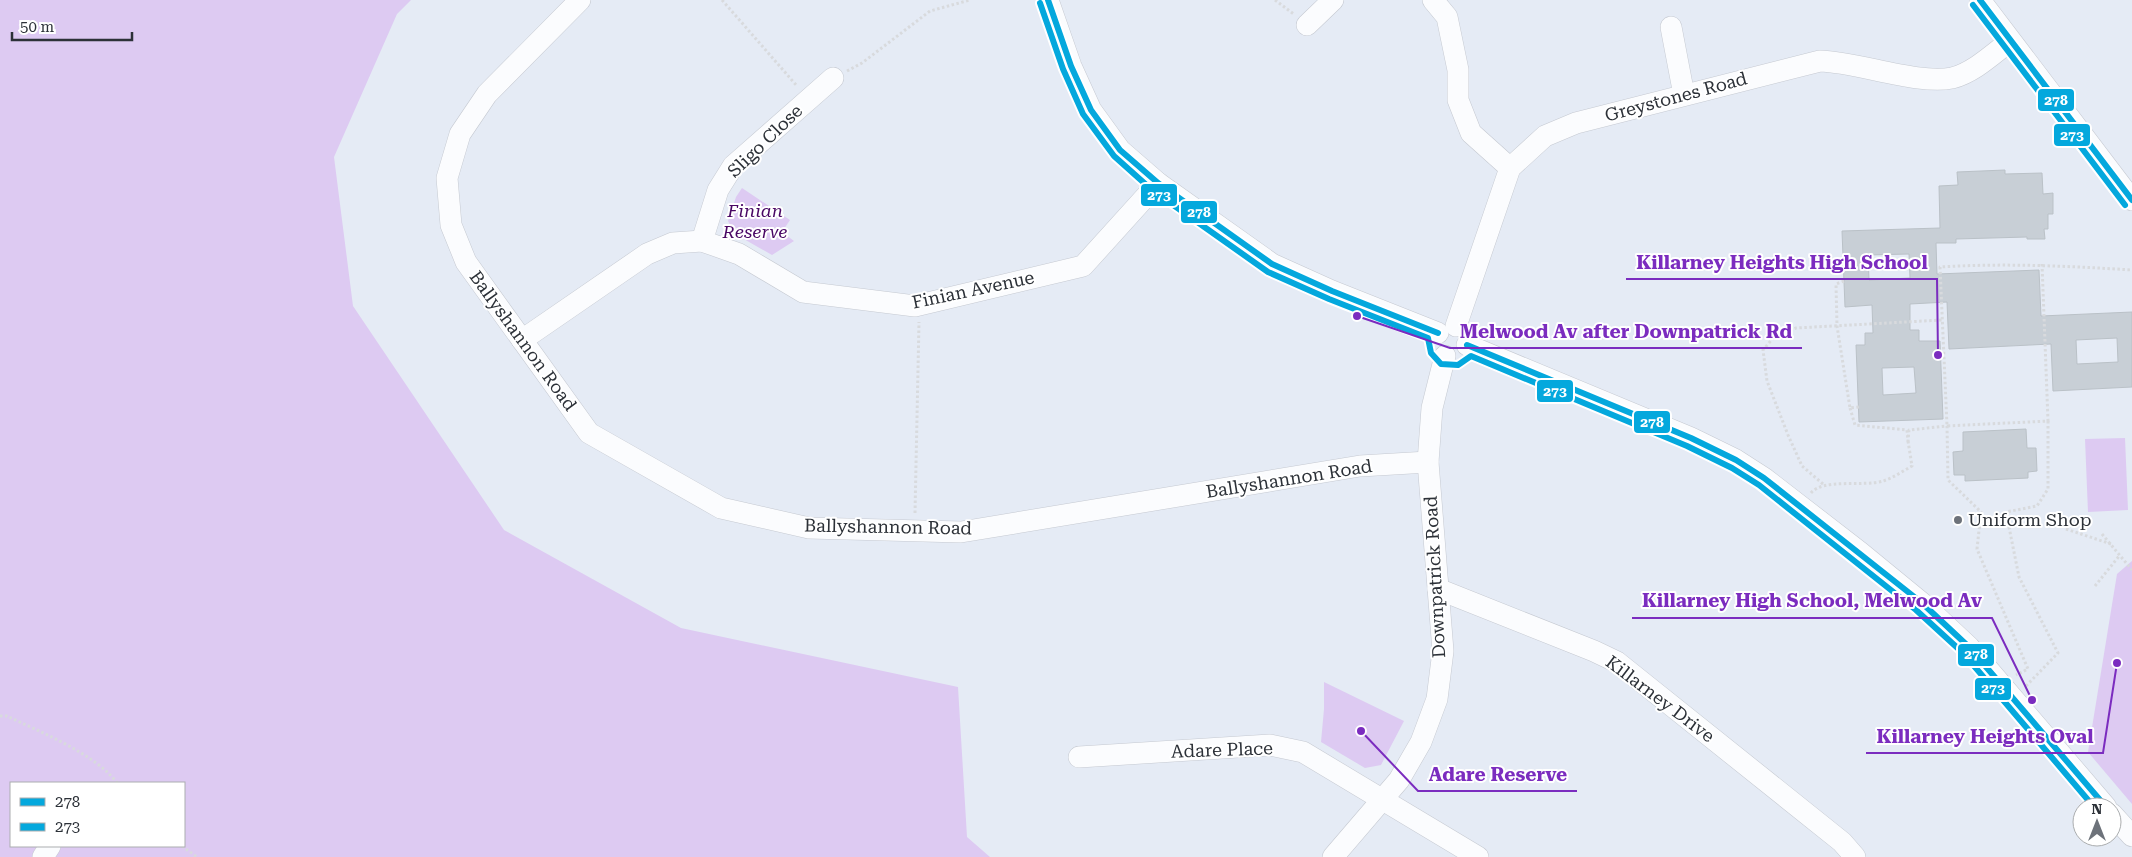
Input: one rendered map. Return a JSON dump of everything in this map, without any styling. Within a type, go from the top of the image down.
[{"type":"street","name":"Ballyshannon Road","points":[[580,0],[487,94],[460,134],[447,178],[451,224],[466,262],[589,433],[721,508],[809,528],[961,532],[1360,466],[1428,462]]},
{"type":"street","points":[[1048,0],[1071,66],[1091,110],[1120,150],[1158,183],[1250,251],[1272,264],[1332,292],[1447,329],[1467,336],[1467,345],[1461,354],[1456,357],[1445,356],[1437,349],[1436,338],[1447,329]]},
{"type":"street","points":[[1307,25],[1333,0]]},
{"type":"street","points":[[1433,0],[1447,17],[1458,70],[1458,100],[1471,133],[1510,168]]},
{"type":"street","points":[[1980,0],[2132,200]]},
{"type":"street","points":[[1671,27],[1684,95]]},
{"type":"street","name":"Greystones Road","points":[[1447,329],[1510,168],[1545,136],[1576,123],[1820,61],[1840,62],[1925,78],[1953,78],[1968,71],[2010,41]]},
{"type":"street","name":"Sligo Close","points":[[702,241],[718,190],[734,166],[833,78]]},
{"type":"street","name":"Finian Avenue","points":[[522,340],[647,254],[673,243],[702,241],[740,254],[803,292],[915,306],[1082,266],[1158,183]]},
{"type":"street","points":[[1467,345],[1700,442],[1736,460],[1764,478],[1861,553],[1922,603],[1969,646],[2097,797]]},
{"type":"street","name":"Downpatrick Road","points":[[1333,857],[1400,780],[1421,742],[1437,699],[1443,650],[1428,462],[1432,408],[1445,356]]},
{"type":"street","name":"Killarney Drive","points":[[1438,589],[1594,650],[1617,662],[1842,842],[1855,857]]},
{"type":"street","name":"Adare Place","points":[[1079,757],[1270,745],[1303,752],[1478,857]]},
{"type":"street","points":[[2122,825],[2132,836]]},
{"type":"path","points":[[722,0],[809,99]]},
{"type":"path","points":[[833,78],[862,63],[930,10],[970,0]]},
{"type":"path","points":[[2016,675],[2028,669],[1977,549],[1981,512],[1948,480],[1940,267],[1999,263],[2132,270]]},
{"type":"path","points":[[2026,686],[2058,653],[2019,577],[2006,512],[2037,506],[2048,489],[2048,421],[2042,264]]},
{"type":"path","points":[[1844,281],[1836,284],[1837,326],[1854,425],[1907,430],[1912,466],[1884,481],[1858,485],[1823,484],[1802,466],[1767,381],[1762,350],[1774,337],[1796,328],[1837,326],[1942,320]]},
{"type":"path","points":[[913,531],[919,320],[915,306]]},
{"type":"path","points":[[1850,408],[1858,407]]},
{"type":"path","points":[[1908,441],[1909,430],[1947,426],[2048,421]]},
{"type":"path","points":[[1809,495],[1823,484]]},
{"type":"path","points":[[2066,529],[2111,544]]},
{"type":"path","points":[[2102,534],[2132,570]]},
{"type":"path","points":[[2095,586],[2120,555]]},
{"type":"path","points":[[0,716],[7,716],[62,742],[111,774],[117,782]]},
{"type":"path","points":[[183,847],[197,857]]},
{"type":"green space","points":[[0,0],[411,0],[397,14],[334,157],[353,306],[504,530],[681,628],[958,687],[967,837],[990,857],[0,857]]},
{"type":"green space","name":"Finian Reserve","points":[[742,188],[790,220],[782,232],[794,241],[772,255],[735,234],[728,221],[736,197]]},
{"type":"green space","points":[[2125,438],[2128,510],[2088,512],[2085,439]]},
{"type":"green space","points":[[2132,561],[2132,804],[2088,752],[2117,574]]},
{"type":"green space","points":[[1324,682],[1404,721],[1381,765],[1365,768],[1321,742]]},
{"type":"building","points":[[2005,170],[2005,174],[2042,173],[2043,194],[2053,193],[2053,214],[2048,214],[2048,229],[2044,229],[2045,239],[2027,239],[2027,237],[1956,239],[1956,243],[1936,243],[1937,274],[2039,270],[2041,316],[2132,312],[2132,387],[2053,391],[2051,344],[1949,349],[1947,302],[1910,304],[1910,330],[1919,330],[1919,341],[1940,341],[1943,419],[1859,422],[1856,345],[1865,345],[1865,333],[1873,333],[1872,305],[1845,307],[1842,231],[1940,228],[1939,186],[1958,185],[1957,172]],"holes":[[[1909,254],[1910,278],[1869,280],[1868,255]],[[2117,338],[2118,362],[2077,364],[2076,340]],[[1914,367],[1916,393],[1883,395],[1882,368]]]},
{"type":"building","points":[[2026,429],[2027,448],[2036,448],[2037,471],[2028,472],[2028,478],[1965,481],[1965,475],[1954,475],[1953,452],[1963,451],[1963,432]]},
{"type":"transit line","name":"278","points":[[1048,0],[1071,66],[1091,110],[1120,150],[1158,183],[1272,264],[1332,291],[1438,333]]},
{"type":"transit line","name":"278","points":[[1980,0],[2132,200]]},
{"type":"transit line","name":"273","points":[[1040,3],[1063,69],[1083,114],[1114,156],[1152,190],[1268,272],[1329,299],[1428,338],[1431,353],[1441,364],[1458,365],[1471,356],[1687,446],[1732,468],[1759,485],[1916,610],[1963,653],[2085,797]]},
{"type":"transit line","name":"273","points":[[1973,5],[2125,205]]},
{"type":"transit line","name":"278","points":[[1467,345],[1691,438],[1736,460],[1764,478],[1922,603],[1969,647],[2097,797]]},
{"type":"place","name":"Melwood Av after Downpatrick Rd","points":[[1357,316]]},
{"type":"place","name":"Killarney Heights High School","points":[[1938,355]]},
{"type":"place","name":"Uniform Shop","points":[[1958,520]]},
{"type":"place","name":"Killarney Heights Oval","points":[[2117,663]]},
{"type":"place","name":"Killarney High School, Melwood Av","points":[[2032,700]]},
{"type":"place","name":"Adare Reserve","points":[[1361,731]]}]
